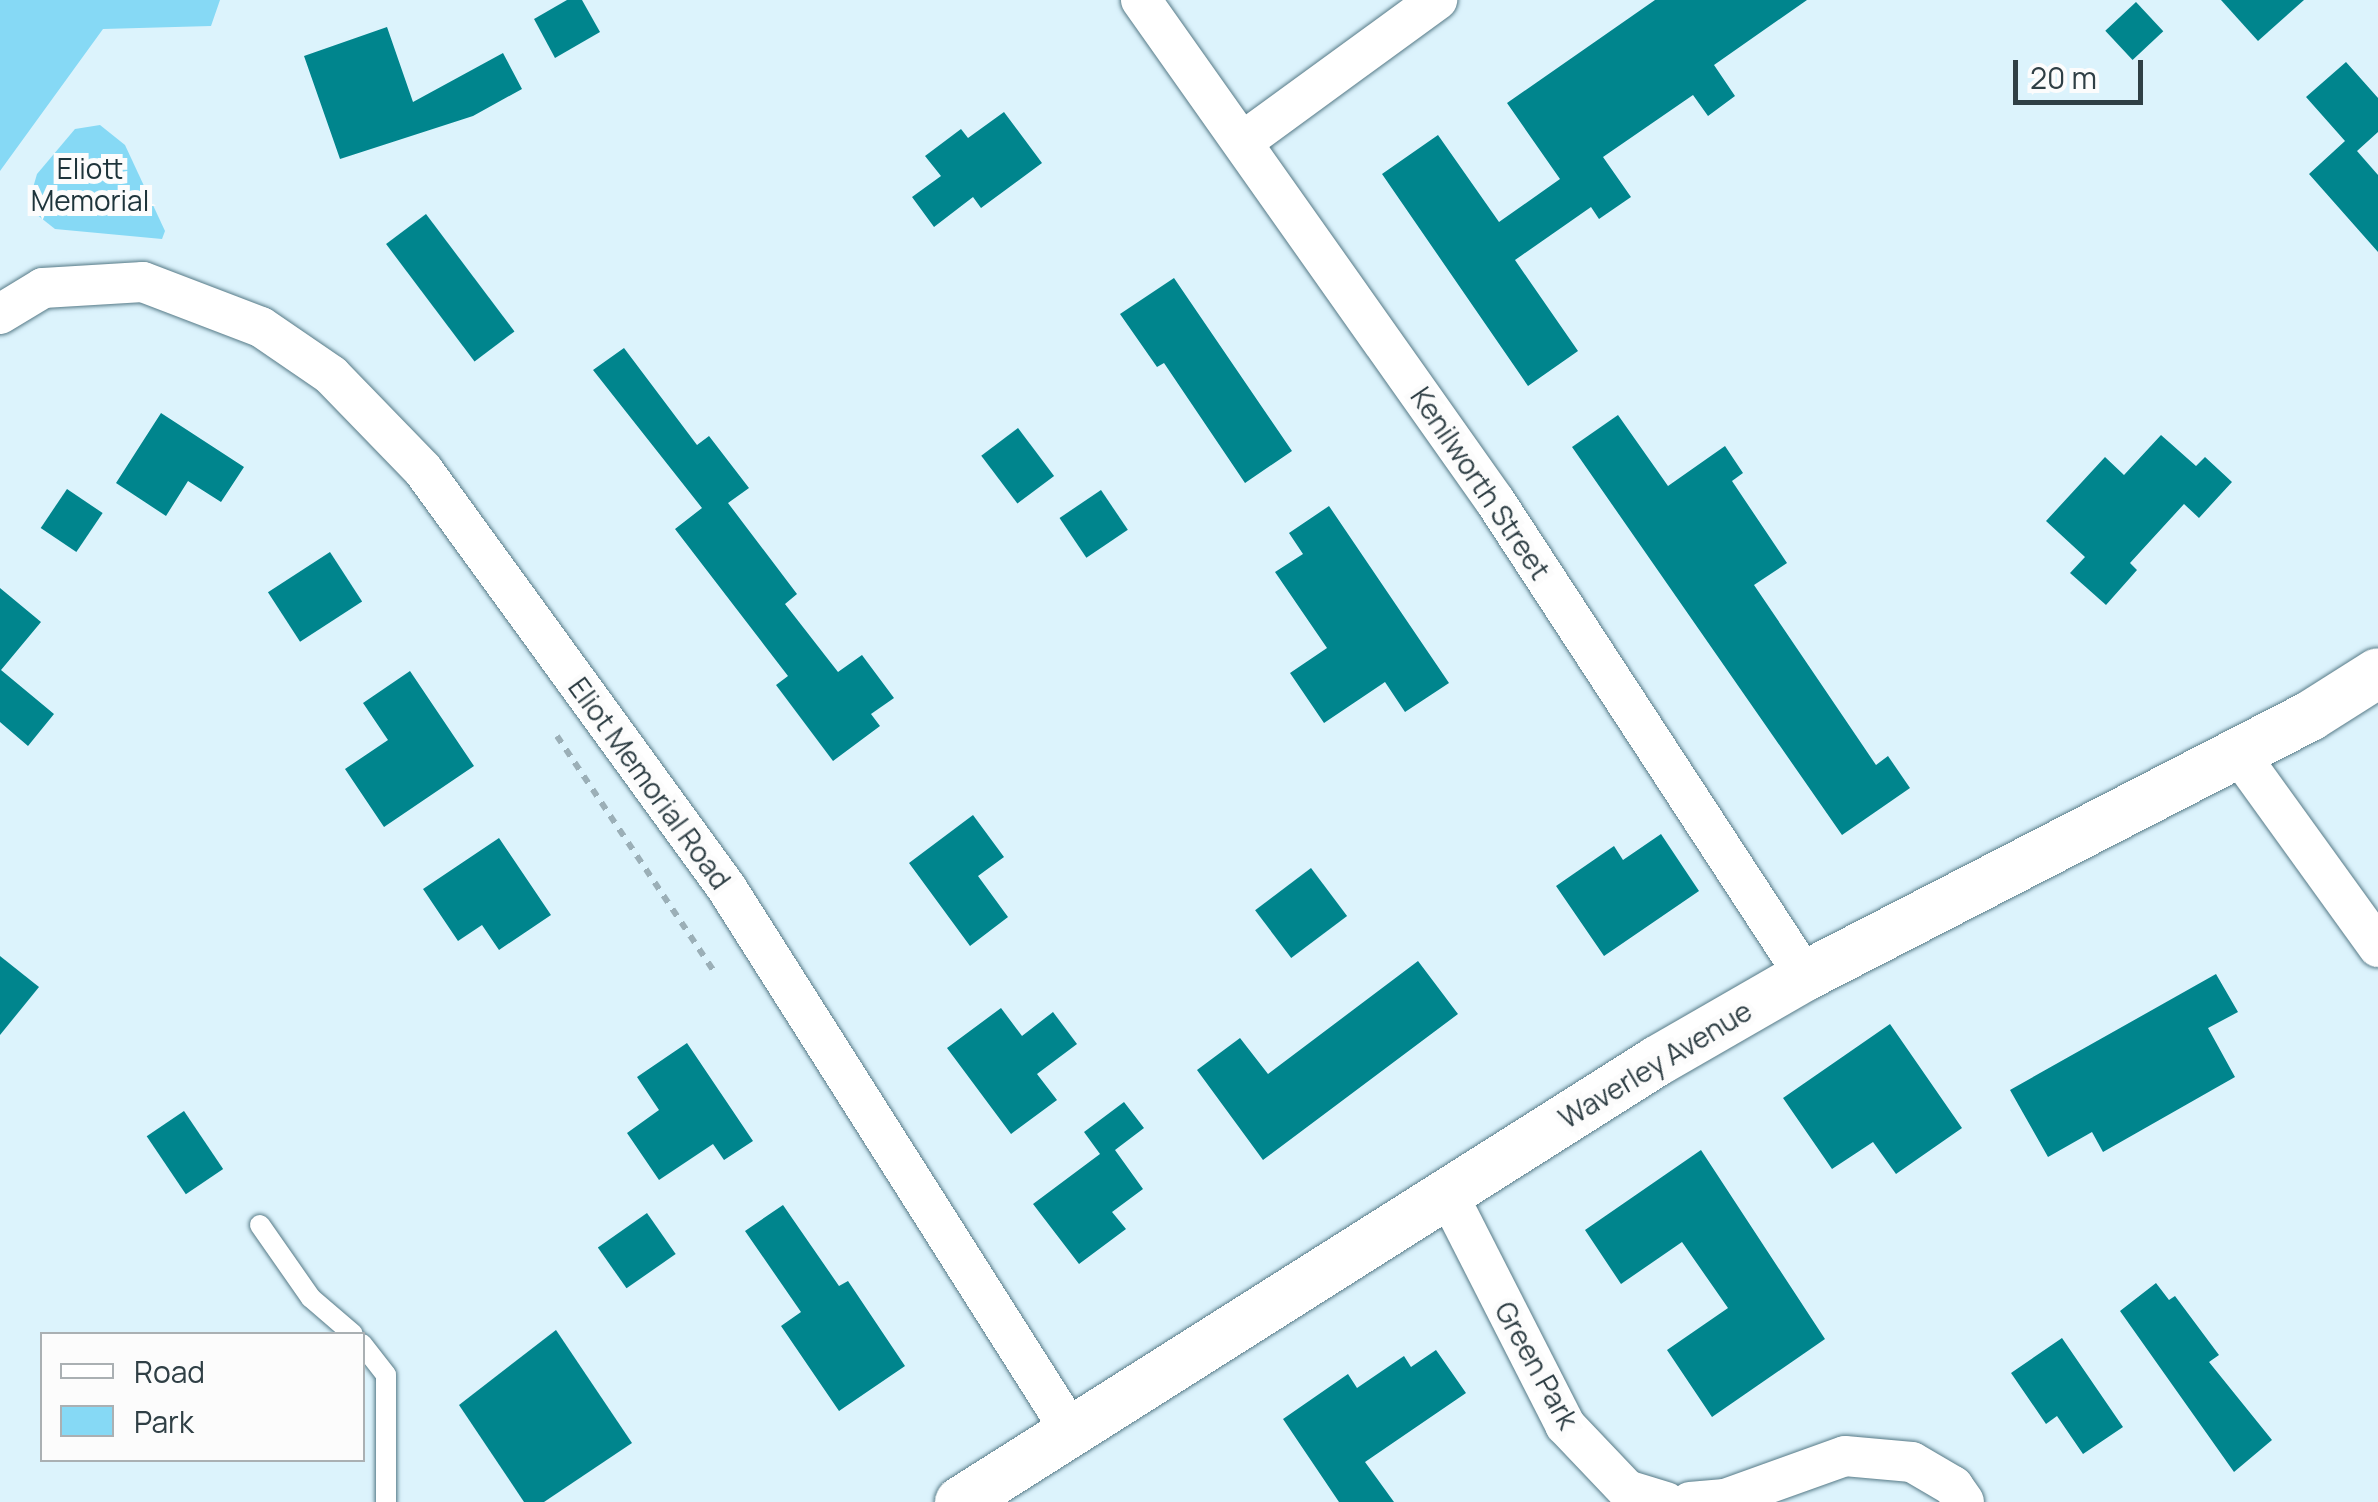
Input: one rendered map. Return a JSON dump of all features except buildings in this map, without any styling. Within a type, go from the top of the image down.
[{"type":"street","name":"Kenilworth Street","points":[[1142,0],[1246,140],[1495,502],[1805,976]]},
{"type":"street","points":[[1246,140],[1437,0]]},
{"type":"street","name":"Eliot Memorial Road","points":[[0,314],[43,288],[143,282],[261,327],[331,375],[423,470],[726,887],[1072,1433]]},
{"type":"street","name":"Waverley Avenue","points":[[960,1502],[1446,1191],[1805,976],[2239,754],[2378,673]]},
{"type":"street","points":[[2239,754],[2378,946]]},
{"type":"street","name":"Green Park","points":[[1446,1191],[1565,1425],[1628,1490],[1666,1502]]},
{"type":"street","points":[[1690,1502],[1725,1499],[1844,1456],[1912,1462],[1953,1486],[1964,1502]]},
{"type":"lane","points":[[260,1225],[311,1298],[350,1332]]},
{"type":"lane","points":[[365,1348],[386,1375],[386,1502]]},
{"type":"path","points":[[557,736],[714,970]]},
{"type":"green space","points":[[0,0],[220,0],[211,26],[103,29],[0,171]]},
{"type":"green space","name":"Eliott Memorial","points":[[100,125],[125,145],[165,231],[162,239],[55,229],[36,214],[30,198],[37,174],[75,129]]}]
